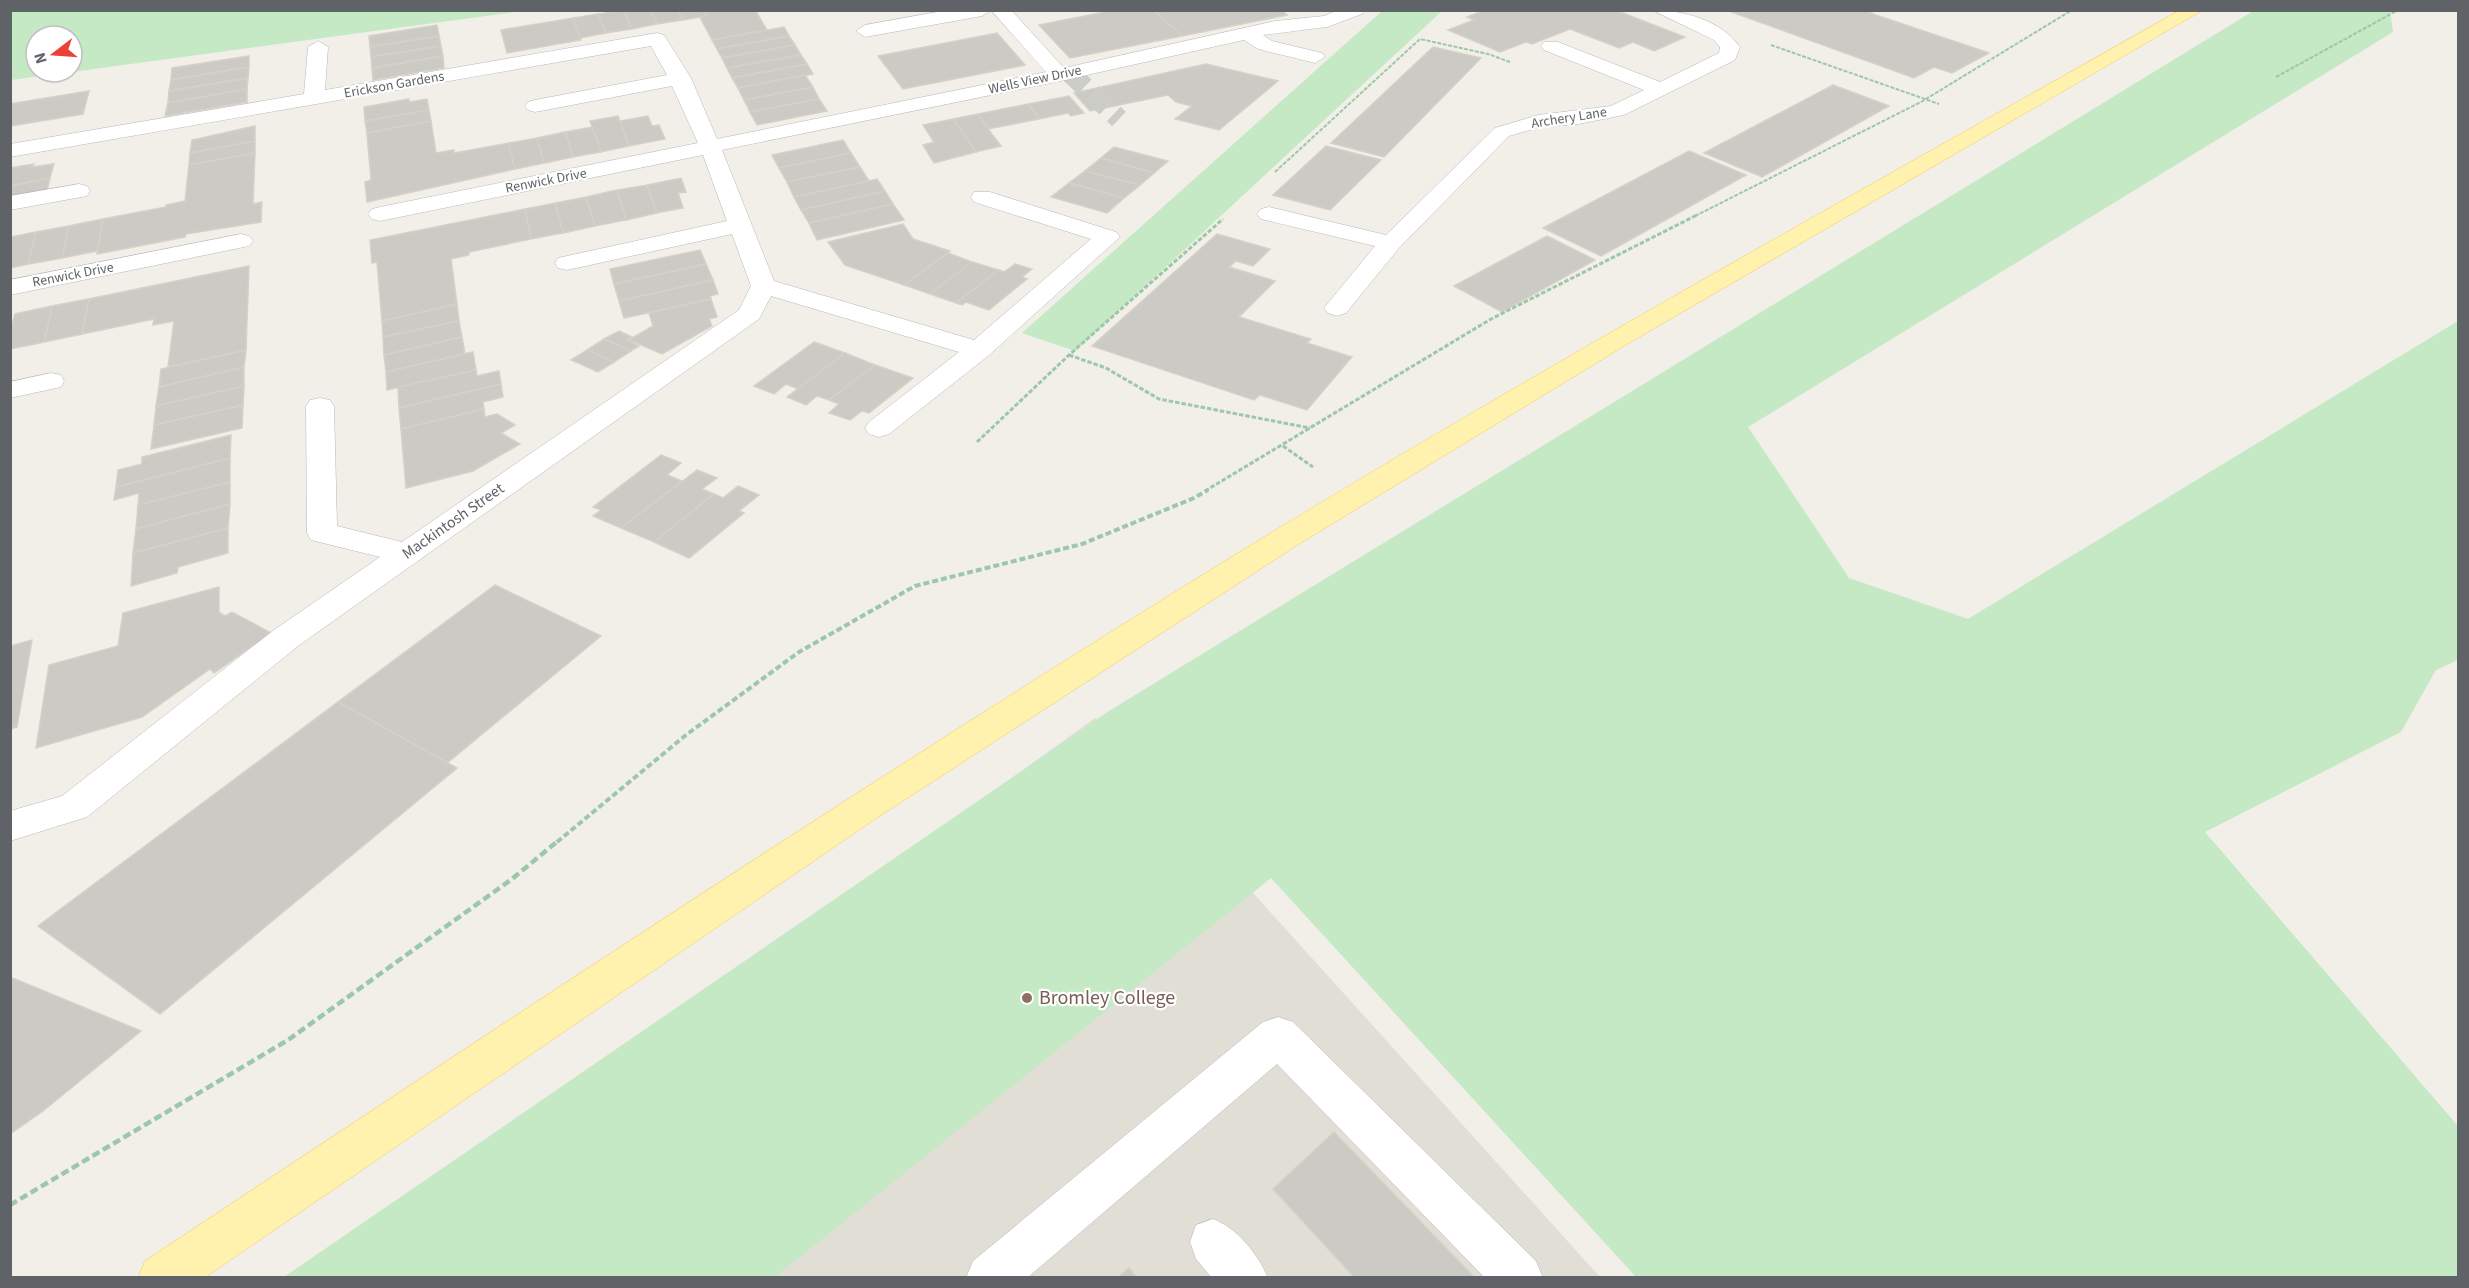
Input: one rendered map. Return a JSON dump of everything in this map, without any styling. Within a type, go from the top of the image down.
[{"type":"main road","points":[[162,1278],[814,840],[1261,554],[1553,377],[2194,10]]},
{"type":"street","points":[[865,32],[982,10]]},
{"type":"street","points":[[1000,10],[1060,75]]},
{"type":"street","name":"Wells View Drive","points":[[712,148],[1247,33],[1327,21],[1356,10]]},
{"type":"street","points":[[1661,10],[1721,36],[1726,42]]},
{"type":"street","points":[[1247,33],[1265,45],[1315,57]]},
{"type":"street","name":"Erickson Gardens","points":[[10,151],[657,39],[681,78],[712,148]]},
{"type":"street","name":"Archery Lane","points":[[1337,308],[1391,243],[1502,132],[1538,120],[1578,118],[1617,111],[1728,56],[1730,46],[1726,42]]},
{"type":"street","points":[[1551,46],[1661,89]]},
{"type":"street","points":[[314,99],[318,47]]},
{"type":"street","points":[[535,106],[681,78]]},
{"type":"street","points":[[712,148],[763,286],[979,350]]},
{"type":"street","name":"Renwick Drive","points":[[380,214],[712,148]]},
{"type":"street","points":[[10,203],[79,191]]},
{"type":"street","points":[[879,428],[979,350],[1108,237],[982,197]]},
{"type":"street","points":[[1269,214],[1391,243]]},
{"type":"street","points":[[567,263],[740,225]]},
{"type":"street","name":"Renwick Drive","points":[[10,288],[241,241]]},
{"type":"street","name":"Mackintosh Street","points":[[10,826],[74,807],[286,638],[750,314],[763,286]]},
{"type":"street","points":[[10,390],[51,381]]},
{"type":"street","points":[[320,406],[322,533],[407,553]]},
{"type":"street","points":[[990,1278],[1278,1036],[1519,1278]]},
{"type":"street","points":[[1213,1242],[1244,1278]]},
{"type":"path","points":[[10,1205],[288,1040],[512,879],[686,735],[800,652],[915,586],[1082,544],[1194,498],[1491,319],[1926,99],[2072,10]]},
{"type":"path","points":[[2276,77],[2398,10]]},
{"type":"path","points":[[1726,42],[1768,43],[1995,124]]},
{"type":"path","points":[[1069,355],[1106,368],[1159,399],[1311,429]]},
{"type":"shaded area","name":"Bromley College","points":[[1095,718],[1600,1277],[318,1278]]},
{"type":"green space","points":[[11,10],[522,11],[84,70],[84,24],[24,24],[24,78],[11,80]]},
{"type":"green space","points":[[2255,10],[2390,11],[2393,32],[1748,427],[1849,578],[1968,619],[2458,321],[2458,660],[2436,670],[2401,732],[2205,832],[2458,1126],[2458,1277],[1636,1277],[1271,878],[775,1277],[284,1277],[1109,711]]},
{"type":"green space","points":[[1382,11],[1442,11],[1075,351],[1022,333]]},
{"type":"building","points":[[624,10],[632,29],[606,33],[598,14]]},
{"type":"building","points":[[624,10],[651,10],[657,24],[632,29]]},
{"type":"building","points":[[651,10],[678,10],[683,20],[657,24]]},
{"type":"building","points":[[678,10],[705,10],[707,16],[683,20]]},
{"type":"building","points":[[705,10],[755,10],[767,30],[712,40],[700,17],[707,16]]},
{"type":"building","points":[[1115,10],[1154,10],[1182,36],[1070,58],[1039,25]]},
{"type":"building","points":[[1154,10],[1281,10],[1287,15],[1182,36]]},
{"type":"building","points":[[1485,10],[1615,10],[1685,37],[1654,51],[1633,42],[1619,48],[1570,29],[1532,44],[1526,42],[1500,52],[1448,30],[1474,20],[1467,17]]},
{"type":"building","points":[[1726,10],[1875,10],[1870,13],[1989,53],[1952,73],[1934,67],[1914,78]]},
{"type":"building","points":[[598,14],[606,33],[580,38],[573,18]]},
{"type":"building","points":[[573,18],[581,40],[507,53],[501,30]]},
{"type":"building","points":[[437,25],[439,36],[370,47],[369,36]]},
{"type":"building","points":[[784,27],[789,36],[717,49],[712,40]]},
{"type":"building","points":[[997,33],[1025,65],[903,89],[878,56]]},
{"type":"building","points":[[439,36],[441,46],[371,57],[370,47]]},
{"type":"building","points":[[789,36],[795,45],[722,58],[717,49]]},
{"type":"building","points":[[795,45],[801,55],[727,68],[722,58]]},
{"type":"building","points":[[441,46],[443,56],[372,68],[371,57]]},
{"type":"building","points":[[1433,47],[1481,58],[1384,157],[1331,143]]},
{"type":"building","points":[[801,55],[807,64],[732,78],[727,68]]},
{"type":"building","points":[[249,56],[249,67],[171,80],[172,68]]},
{"type":"building","points":[[443,56],[444,68],[373,80],[372,68]]},
{"type":"building","points":[[807,64],[813,74],[738,88],[732,78]]},
{"type":"building","points":[[1206,64],[1278,81],[1219,130],[1175,119],[1192,106],[1176,102],[1168,95],[1090,111],[1074,93]]},
{"type":"building","points":[[249,67],[248,78],[169,91],[171,80]]},
{"type":"building","points":[[805,75],[813,87],[744,100],[738,88]]},
{"type":"building","points":[[248,78],[247,89],[168,103],[169,91]]},
{"type":"building","points":[[1833,85],[1889,106],[1762,177],[1704,153]]},
{"type":"building","points":[[813,87],[819,99],[750,112],[744,100]]},
{"type":"building","points":[[247,89],[247,102],[165,116],[168,103]]},
{"type":"building","points":[[89,91],[83,114],[10,126],[10,104]]},
{"type":"building","points":[[1069,96],[1084,113],[1071,116],[1068,113],[1039,119],[1028,104]]},
{"type":"building","points":[[409,99],[409,102],[427,99],[429,110],[365,121],[364,107]]},
{"type":"building","points":[[819,99],[827,111],[757,125],[750,112]]},
{"type":"building","points":[[1028,104],[1039,119],[988,129],[978,114]]},
{"type":"building","points":[[429,110],[431,121],[367,133],[365,121]]},
{"type":"building","points":[[978,114],[1001,146],[976,152],[953,119]]},
{"type":"building","points":[[618,116],[629,146],[601,152],[590,121]]},
{"type":"building","points":[[648,116],[652,126],[659,125],[665,139],[629,146],[620,121]]},
{"type":"building","points":[[953,119],[976,152],[934,163],[923,145],[934,142],[923,125]]},
{"type":"building","points":[[431,121],[436,153],[454,150],[454,153],[509,143],[515,169],[367,202],[365,182],[371,180],[367,133]]},
{"type":"building","points":[[255,126],[255,141],[190,153],[192,140]]},
{"type":"building","points":[[592,127],[601,152],[573,157],[565,132]]},
{"type":"building","points":[[565,132],[573,157],[544,163],[537,138]]},
{"type":"building","points":[[537,138],[544,163],[515,169],[509,143]]},
{"type":"building","points":[[843,140],[851,153],[779,168],[772,155]]},
{"type":"building","points":[[255,141],[255,153],[189,165],[190,153]]},
{"type":"building","points":[[1326,146],[1381,160],[1330,210],[1273,195]]},
{"type":"building","points":[[1114,147],[1168,161],[1154,173],[1101,158]]},
{"type":"building","points":[[1689,151],[1746,175],[1601,256],[1543,228]]},
{"type":"building","points":[[255,153],[253,204],[262,202],[261,222],[186,234],[185,237],[97,254],[103,219],[185,201],[189,165]]},
{"type":"building","points":[[851,153],[860,167],[787,182],[779,168]]},
{"type":"building","points":[[1101,158],[1154,173],[1140,185],[1085,171]]},
{"type":"building","points":[[34,164],[32,167],[54,164],[50,178],[10,186],[10,168]]},
{"type":"building","points":[[860,167],[869,181],[794,197],[787,182]]},
{"type":"building","points":[[1085,171],[1140,185],[1124,198],[1069,183]]},
{"type":"building","points":[[50,178],[47,191],[10,197],[10,186]]},
{"type":"building","points":[[681,178],[686,192],[678,193],[683,208],[657,213],[647,185]]},
{"type":"building","points":[[877,179],[885,191],[801,210],[794,197]]},
{"type":"building","points":[[1069,183],[1124,198],[1107,213],[1051,197]]},
{"type":"building","points":[[647,185],[657,213],[626,220],[617,190]]},
{"type":"building","points":[[617,190],[626,220],[595,226],[586,197]]},
{"type":"building","points":[[885,191],[893,204],[809,223],[801,210]]},
{"type":"building","points":[[586,197],[595,226],[563,233],[555,203]]},
{"type":"building","points":[[555,203],[563,233],[531,239],[525,209]]},
{"type":"building","points":[[893,204],[904,220],[817,240],[809,223]]},
{"type":"building","points":[[525,209],[531,239],[469,252],[469,255],[451,259],[457,304],[382,321],[377,262],[372,263],[370,240]]},
{"type":"building","points":[[103,219],[97,251],[62,258],[69,226]]},
{"type":"building","points":[[903,224],[913,239],[950,251],[904,285],[845,265],[828,242]]},
{"type":"building","points":[[69,226],[62,258],[28,264],[36,232]]},
{"type":"building","points":[[36,232],[28,264],[10,268],[10,237]]},
{"type":"building","points":[[1217,234],[1270,249],[1253,266],[1236,261],[1229,267],[1275,281],[1239,317],[1311,339],[1307,343],[1352,357],[1307,410],[1260,395],[1254,400],[1092,346]]},
{"type":"building","points":[[1547,236],[1595,260],[1502,312],[1454,286]]},
{"type":"building","points":[[700,250],[706,264],[614,284],[610,269]]},
{"type":"building","points":[[948,253],[972,262],[930,294],[904,285]]},
{"type":"building","points":[[972,262],[999,270],[956,303],[930,294]]},
{"type":"building","points":[[706,264],[713,280],[619,301],[614,284]]},
{"type":"building","points":[[1015,264],[1032,269],[1022,277],[1027,279],[989,310],[966,302],[962,305],[956,303],[999,270],[1004,272]]},
{"type":"building","points":[[249,266],[246,350],[168,367],[174,321],[153,325],[154,319],[82,334],[89,299]]},
{"type":"building","points":[[713,280],[718,294],[710,296],[711,299],[624,318],[619,301]]},
{"type":"building","points":[[89,299],[82,334],[44,342],[52,306]]},
{"type":"building","points":[[711,299],[717,317],[709,319],[712,326],[662,354],[629,340],[653,326],[649,313]]},
{"type":"building","points":[[457,304],[459,321],[383,337],[382,321]]},
{"type":"building","points":[[52,306],[44,342],[10,349],[10,332],[15,314]]},
{"type":"building","points":[[459,321],[462,337],[384,355],[383,337]]},
{"type":"building","points":[[619,331],[632,337],[627,340],[639,346],[631,351],[604,339]]},
{"type":"building","points":[[462,337],[465,354],[386,372],[384,355]]},
{"type":"building","points":[[604,339],[631,351],[614,362],[587,350]]},
{"type":"building","points":[[814,342],[845,353],[798,389],[786,384],[774,394],[754,386]]},
{"type":"building","points":[[246,350],[244,367],[159,387],[161,369]]},
{"type":"building","points":[[587,350],[614,362],[598,372],[571,360]]},
{"type":"building","points":[[473,352],[476,370],[387,390],[386,372]]},
{"type":"building","points":[[845,353],[875,365],[829,400],[817,396],[806,405],[787,397]]},
{"type":"building","points":[[875,365],[913,378],[869,413],[862,411],[850,420],[829,413],[839,404],[829,400]]},
{"type":"building","points":[[244,367],[244,386],[156,406],[159,387]]},
{"type":"building","points":[[476,370],[477,376],[499,371],[501,384],[399,408],[398,387]]},
{"type":"building","points":[[501,384],[503,397],[483,402],[484,409],[401,429],[399,408]]},
{"type":"building","points":[[244,386],[243,405],[154,425],[156,406]]},
{"type":"building","points":[[243,405],[242,428],[151,449],[154,425]]},
{"type":"building","points":[[484,409],[485,417],[497,414],[515,425],[501,433],[520,444],[473,471],[406,488],[401,429]]},
{"type":"building","points":[[231,435],[230,458],[116,487],[118,470],[142,464],[142,457]]},
{"type":"building","points":[[661,455],[681,463],[667,475],[682,481],[621,528],[593,516],[601,510],[593,507]]},
{"type":"building","points":[[230,458],[230,482],[138,505],[139,493],[114,500],[116,487]]},
{"type":"building","points":[[697,470],[717,478],[702,489],[714,494],[654,542],[621,528]]},
{"type":"building","points":[[230,482],[230,504],[136,529],[138,505]]},
{"type":"building","points":[[738,486],[759,495],[739,511],[744,513],[689,558],[654,542],[714,494],[723,498]]},
{"type":"building","points":[[230,504],[228,528],[133,553],[136,529]]},
{"type":"building","points":[[228,528],[228,553],[178,567],[177,573],[131,586],[133,553]]},
{"type":"building","points":[[495,585],[601,636],[447,763],[338,702]]},
{"type":"building","points":[[219,587],[219,612],[225,616],[232,612],[271,633],[214,673],[210,669],[142,717],[36,748],[49,665],[118,646],[123,613]]},
{"type":"building","points":[[32,640],[17,727],[10,729],[10,646]]},
{"type":"building","points":[[338,702],[457,768],[160,1014],[38,926]]},
{"type":"building","points":[[10,977],[141,1031],[43,1111],[10,1134]]},
{"type":"building","points":[[1334,1132],[1475,1278],[1355,1278],[1273,1189]]},
{"type":"building","points":[[1129,1268],[1137,1278],[1117,1278]]},
{"type":"tunnel","points":[[1070,73],[1119,119]]},
{"type":"place","name":"Bromley College","points":[[1027,998]]}]
